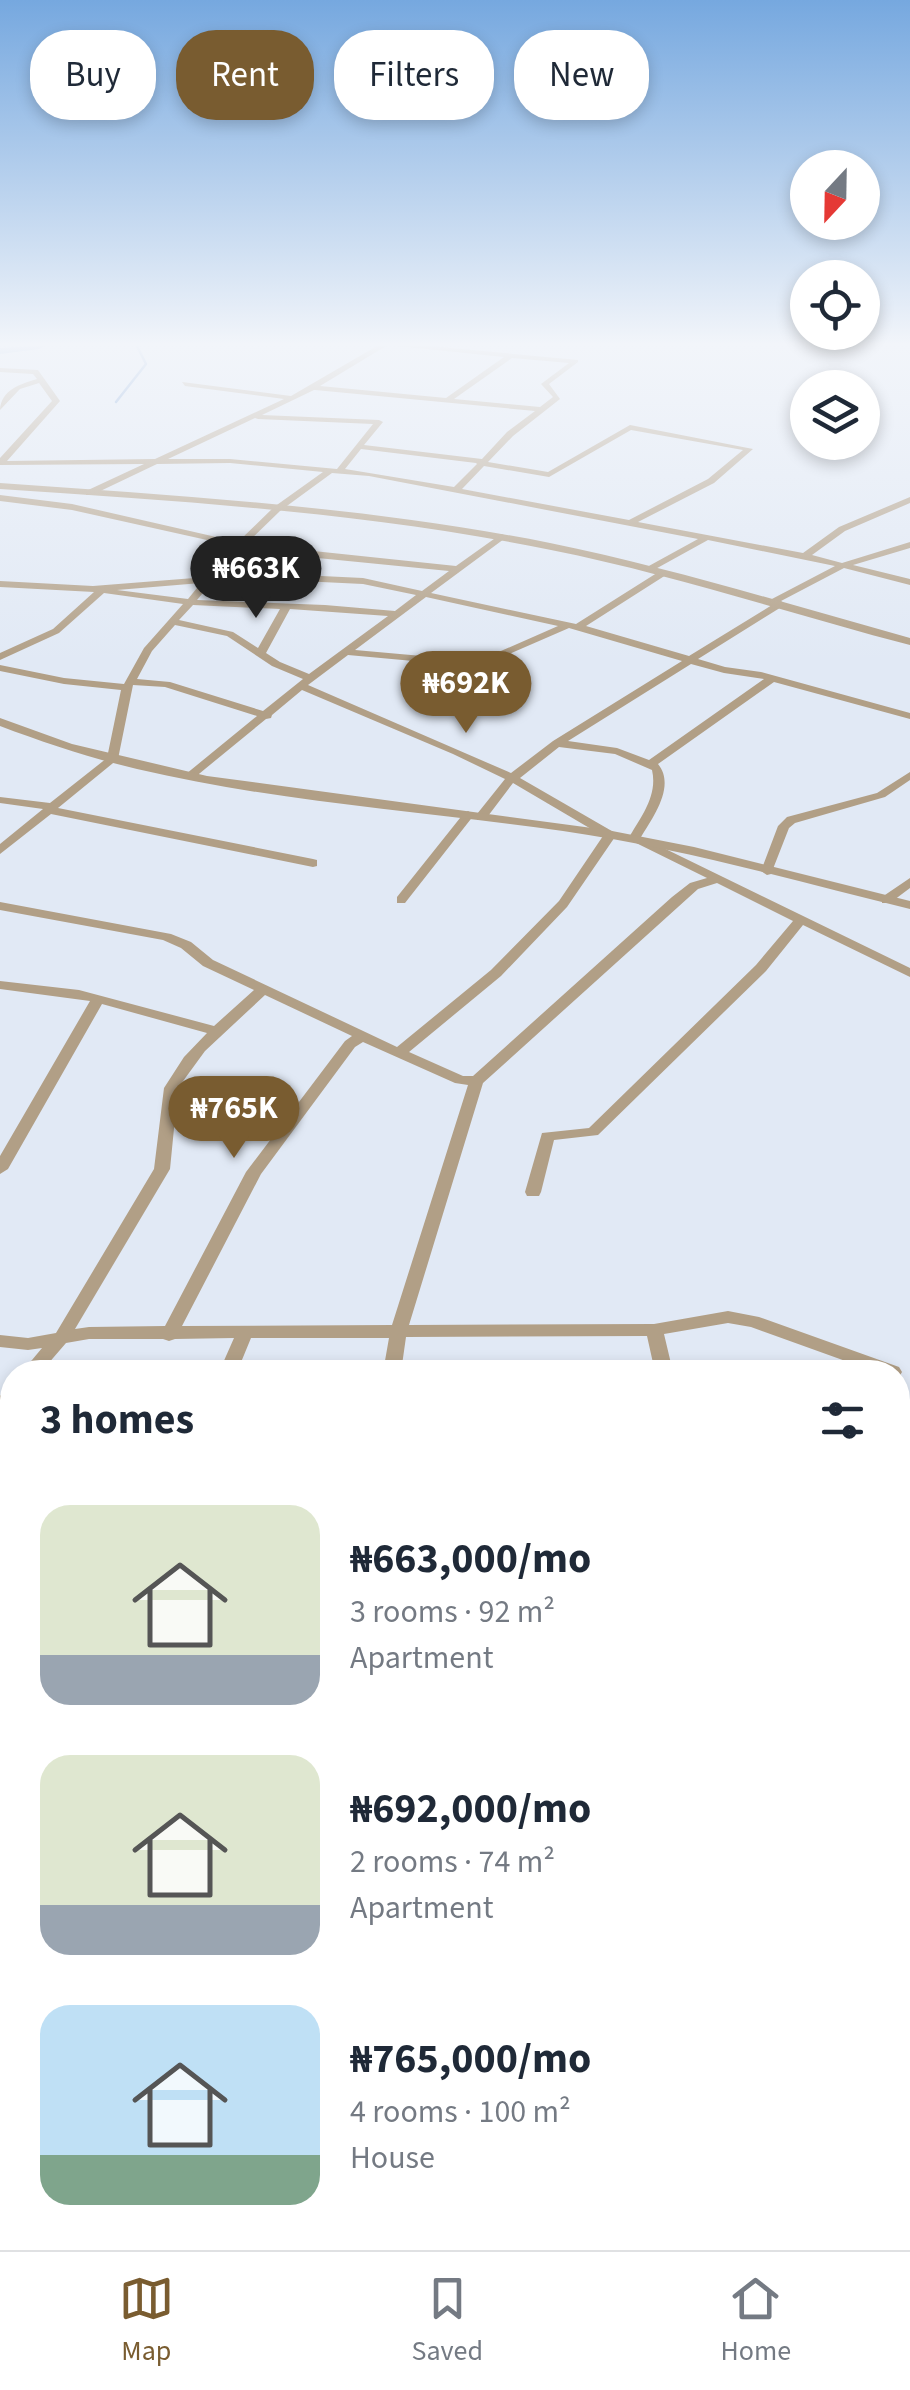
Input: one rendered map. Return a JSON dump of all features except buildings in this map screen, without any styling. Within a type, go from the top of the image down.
[{"type":"street","points":[[89,493],[180,451]]},
{"type":"street","points":[[0,850],[112,759],[128,684],[148,650],[240,545],[277,509],[335,470],[356,451]]},
{"type":"street","points":[[392,451],[549,475],[589,451]]},
{"type":"street","points":[[457,490],[493,451]]},
{"type":"street","points":[[630,524],[711,481],[749,451]]},
{"type":"street","points":[[0,463],[164,460],[335,470],[708,537],[910,582]]},
{"type":"street","points":[[1,490],[89,493],[277,509],[501,538],[650,569],[910,642]]},
{"type":"street","points":[[1,490],[240,545],[459,568]]},
{"type":"street","points":[[804,556],[836,532],[910,500]]},
{"type":"street","points":[[650,569],[708,537]]},
{"type":"street","points":[[190,776],[305,682],[501,538]]},
{"type":"street","points":[[401,900],[510,779],[557,743],[777,603],[844,565],[910,545]]},
{"type":"street","points":[[347,652],[479,664],[573,626],[663,573]]},
{"type":"street","points":[[0,657],[56,632],[98,590],[211,578],[328,578],[573,626],[910,716]]},
{"type":"street","points":[[0,584],[98,590],[190,603],[342,607],[398,614]]},
{"type":"street","points":[[260,654],[286,607]]},
{"type":"street","points":[[174,622],[230,634],[305,682],[510,779],[608,834]]},
{"type":"street","points":[[0,668],[64,681],[154,682],[267,716]]},
{"type":"street","points":[[650,764],[772,678]]},
{"type":"street","points":[[0,722],[112,759],[190,776],[269,790],[608,834],[910,905]]},
{"type":"street","points":[[557,743],[616,751],[650,764],[661,777],[659,792],[637,840]]},
{"type":"street","points":[[767,871],[784,826],[792,820],[881,795],[910,775]]},
{"type":"street","points":[[0,800],[313,863]]},
{"type":"street","points":[[399,1053],[496,972],[563,904],[608,834]]},
{"type":"street","points":[[637,840],[910,974]]},
{"type":"street","points":[[394,1360],[398,1333],[476,1081],[676,900],[694,886],[715,880]]},
{"type":"street","points":[[886,900],[910,882]]},
{"type":"street","points":[[0,906],[166,936],[262,990],[460,1080],[476,1081]]},
{"type":"street","points":[[533,1192],[548,1136],[593,1132],[662,1060],[766,964],[788,930],[800,920]]},
{"type":"street","points":[[0,984],[98,998],[216,1032]]},
{"type":"street","points":[[42,1360],[62,1337],[162,1169],[171,1088],[216,1032],[262,990]]},
{"type":"street","points":[[0,1169],[98,998]]},
{"type":"street","points":[[169,1334],[254,1172],[350,1044],[362,1036]]},
{"type":"street","points":[[0,1341],[28,1344],[89,1333],[654,1330],[728,1317],[753,1320],[860,1360]]},
{"type":"street","points":[[654,1330],[661,1360]]},
{"type":"street","points":[[233,1360],[244,1335]]}]
